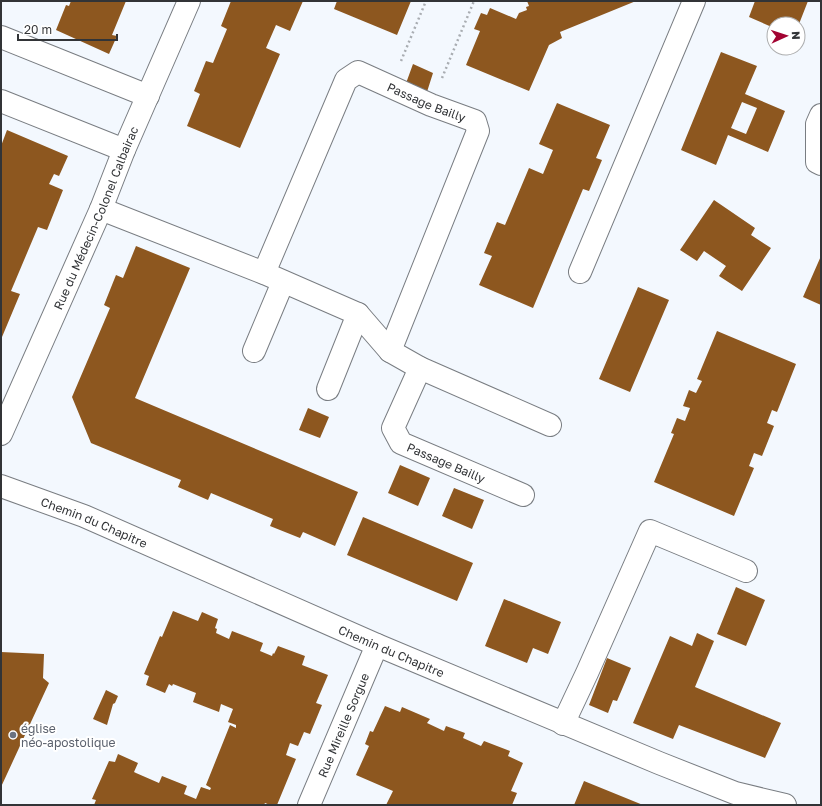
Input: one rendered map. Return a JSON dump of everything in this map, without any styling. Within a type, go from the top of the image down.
[{"type":"street","name":"Rue du Médecin-Colonel Calbairac","points":[[1,434],[101,209],[124,150],[189,1]]},
{"type":"street","points":[[580,272],[694,1]]},
{"type":"street","points":[[1,37],[148,96]]},
{"type":"street","name":"Passage Bailly","points":[[254,350],[273,277],[346,80],[358,72],[431,105],[475,121],[478,131],[390,351]]},
{"type":"street","points":[[1,101],[124,150]]},
{"type":"street","points":[[821,115],[817,124],[817,162],[821,164]]},
{"type":"street","points":[[101,209],[273,277],[358,314],[390,351],[420,368],[550,424]]},
{"type":"street","points":[[328,389],[358,314]]},
{"type":"street","name":"Passage Bailly","points":[[420,368],[393,428],[401,443],[523,496]]},
{"type":"street","name":"Chemin du Chapitre","points":[[1,486],[84,516],[377,645],[563,724],[735,793],[785,805]]},
{"type":"street","points":[[563,724],[650,531],[746,571]]},
{"type":"street","name":"Rue Mireille Sorgue","points":[[309,805],[377,645]]},
{"type":"path","points":[[391,86],[426,1]]},
{"type":"path","points":[[431,105],[474,1]]},
{"type":"building","points":[[71,1],[126,1],[112,35],[117,36],[109,54],[56,30],[66,5],[69,6]]},
{"type":"building","points":[[231,1],[303,1],[290,31],[276,25],[266,48],[280,54],[240,148],[187,126],[200,94],[194,91],[206,61],[213,63],[227,29],[221,26]]},
{"type":"building","points":[[337,1],[411,1],[397,35],[334,9]]},
{"type":"building","points":[[527,1],[636,1],[560,32],[562,38],[549,45],[529,91],[466,65],[480,31],[474,29],[481,13],[487,15],[490,8],[516,19],[519,13],[527,10],[526,7],[529,6]]},
{"type":"building","points":[[755,1],[808,1],[802,16],[766,16],[766,24],[749,17]]},
{"type":"building","points":[[721,52],[757,66],[745,94],[785,111],[768,152],[728,135],[716,165],[681,150]],"holes":[[[742,102],[757,108],[746,134],[731,128]]]},
{"type":"building","points":[[413,64],[433,73],[426,95],[405,86]]},
{"type":"building","points":[[557,103],[610,125],[596,158],[602,160],[589,191],[583,189],[533,308],[479,285],[492,256],[484,253],[497,222],[505,225],[529,168],[543,174],[553,150],[539,144]]},
{"type":"building","points":[[7,130],[68,156],[59,176],[54,174],[49,184],[63,190],[47,230],[38,227],[11,291],[20,294],[2,337],[1,146]]},
{"type":"building","points":[[714,200],[755,228],[751,235],[771,248],[742,291],[719,276],[726,266],[704,251],[697,261],[680,250]]},
{"type":"building","points":[[136,246],[190,268],[135,398],[358,492],[335,546],[303,532],[300,538],[270,526],[273,519],[211,493],[208,500],[178,487],[181,480],[91,443],[72,397],[110,308],[104,305],[116,275],[123,278]]},
{"type":"building","points":[[821,256],[821,305],[803,297]]},
{"type":"building","points":[[638,287],[669,300],[630,392],[599,379]]},
{"type":"building","points":[[717,331],[796,364],[777,412],[772,410],[767,423],[774,426],[762,456],[754,453],[749,466],[754,468],[734,516],[654,482],[674,434],[671,433],[677,418],[685,421],[690,408],[683,406],[689,390],[696,393],[702,381],[697,379]]},
{"type":"building","points":[[308,408],[329,417],[320,438],[299,430]]},
{"type":"building","points":[[400,465],[430,478],[418,506],[388,493]]},
{"type":"building","points":[[454,488],[484,500],[472,529],[442,516]]},
{"type":"building","points":[[363,517],[473,563],[457,601],[347,555]]},
{"type":"building","points":[[736,587],[765,600],[746,646],[717,634]]},
{"type":"building","points":[[504,599],[561,622],[548,654],[533,648],[527,663],[485,646]]},
{"type":"building","points":[[173,611],[198,621],[202,612],[218,619],[215,628],[217,629],[216,633],[229,639],[232,631],[263,643],[260,651],[272,656],[278,646],[305,656],[302,665],[328,675],[316,703],[322,705],[310,734],[304,732],[298,746],[290,743],[286,755],[296,759],[277,805],[265,803],[264,805],[94,805],[96,800],[92,799],[109,761],[115,762],[118,754],[138,763],[134,772],[159,783],[162,776],[187,786],[184,794],[196,799],[201,787],[210,790],[211,788],[206,785],[230,725],[236,728],[236,725],[228,722],[233,709],[221,704],[219,712],[193,702],[196,693],[173,684],[172,686],[169,684],[165,693],[146,685],[149,676],[144,674],[160,636],[162,637]]},
{"type":"building","points":[[697,633],[714,641],[695,687],[781,723],[765,758],[679,725],[673,739],[633,723],[670,636],[692,646]]},
{"type":"building","name":"église néo-apostolique","points":[[1,652],[44,654],[43,678],[49,683],[1,787]]},
{"type":"building","points":[[607,658],[631,668],[617,701],[613,700],[608,713],[589,705]]},
{"type":"building","points":[[106,690],[118,696],[113,704],[107,725],[93,719]]},
{"type":"building","points":[[385,706],[400,712],[402,707],[430,719],[427,723],[444,731],[446,726],[465,733],[463,738],[481,746],[484,741],[510,751],[508,756],[523,763],[511,791],[517,793],[512,805],[386,805],[393,791],[356,775],[369,746],[365,744],[370,731],[373,732]]},
{"type":"building","points":[[584,781],[643,805],[574,805]]},
{"type":"place","name":"église néo-apostolique","points":[[13,735]]}]
